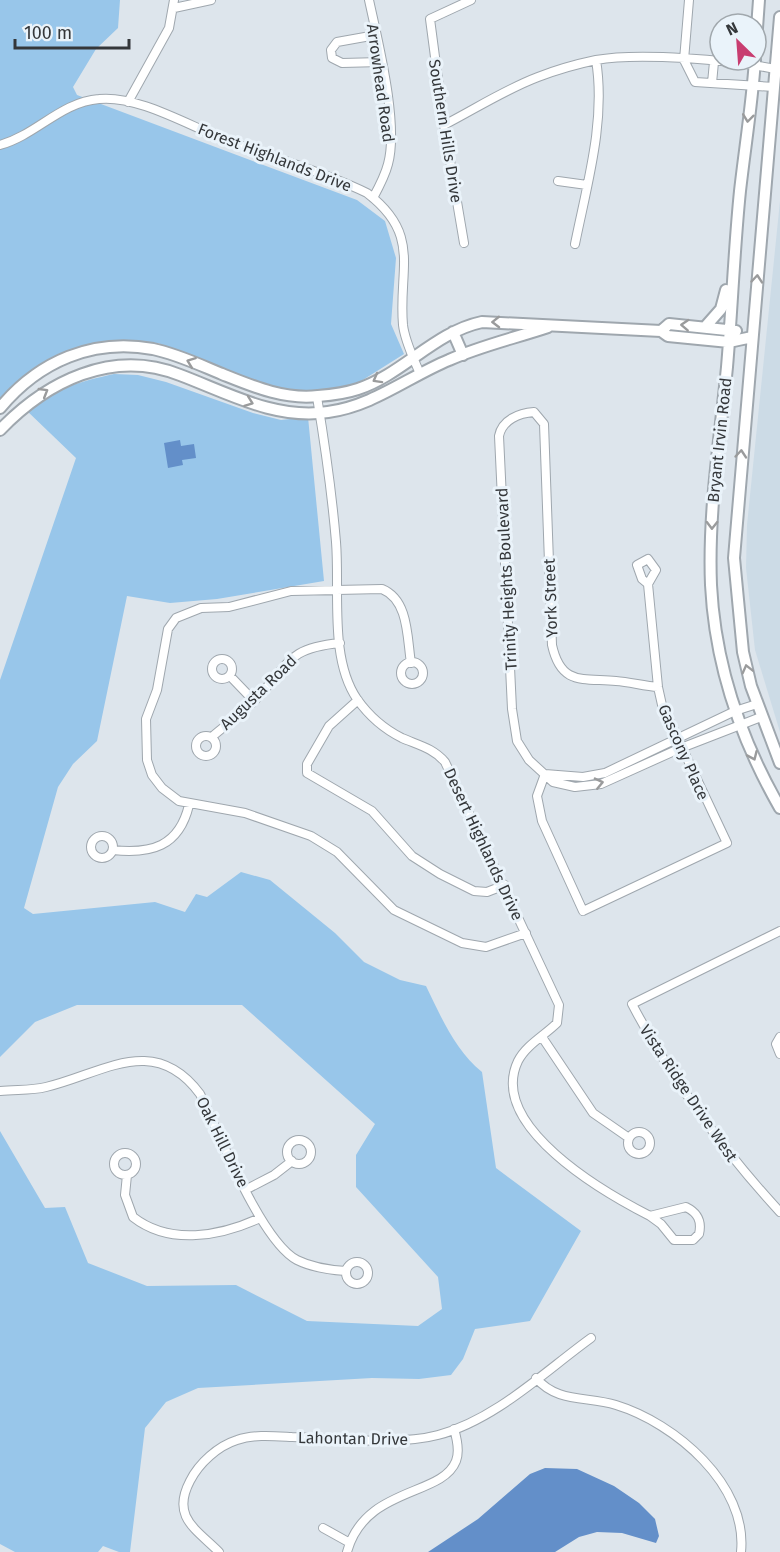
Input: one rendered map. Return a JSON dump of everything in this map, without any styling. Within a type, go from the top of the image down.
[{"type":"main road","name":"Bryant Irvin Road","points":[[780,16],[734,558],[743,652],[761,717],[780,763]]},
{"type":"main road","name":"Bryant Irvin Road","points":[[754,72],[735,246],[729,342],[712,515],[711,584],[716,627],[735,711],[759,769],[780,808]]},
{"type":"main road","points":[[706,326],[725,301],[729,261],[735,246]]},
{"type":"main road","points":[[0,408],[37,372],[57,361],[76,352],[122,346],[168,353],[255,387],[285,396],[317,397],[358,389],[381,378],[453,332],[468,325],[497,321],[661,331],[668,336],[729,342],[752,337]]},
{"type":"main road","points":[[661,331],[669,324],[706,326],[730,329],[752,337]]},
{"type":"main road","points":[[0,430],[39,394],[65,380],[100,370],[126,367],[169,371],[256,405],[292,413],[319,413],[368,401],[463,355],[554,325]]},
{"type":"main road","points":[[453,332],[463,355]]},
{"type":"street","points":[[128,102],[169,28],[174,4],[211,0]]},
{"type":"street","name":"Arrowhead Road","points":[[369,0],[381,62],[391,140],[389,163],[373,198]]},
{"type":"street","name":"Southern Hills Drive","points":[[464,243],[444,125],[430,19],[471,0]]},
{"type":"street","points":[[689,0],[684,60],[695,82],[774,87]]},
{"type":"street","points":[[376,35],[338,42],[331,50],[332,58],[342,63],[381,62]]},
{"type":"street","points":[[444,125],[537,77],[596,60],[625,57],[708,62]]},
{"type":"street","points":[[575,244],[599,121],[599,79],[596,60]]},
{"type":"street","points":[[768,67],[775,69]]},
{"type":"street","points":[[712,83],[713,72]]},
{"type":"street","name":"Forest Highlands Drive","points":[[0,145],[20,137],[62,110],[81,103],[107,99],[128,102],[349,184],[373,198],[392,219],[406,255],[403,328],[420,374]]},
{"type":"street","points":[[558,181],[587,184]]},
{"type":"street","name":"Desert Highlands Drive","points":[[317,397],[336,545],[336,590],[345,676],[358,700],[385,728],[434,751],[445,762],[560,1005],[557,1023],[524,1051],[514,1074],[514,1088],[523,1117],[550,1149],[593,1185],[650,1216],[661,1224],[674,1240],[693,1240],[699,1234],[700,1219],[694,1211],[686,1207],[650,1216]]},
{"type":"street","name":"Trinity Heights Boulevard","points":[[544,424],[538,414],[527,412],[504,423],[499,436],[513,730],[522,750],[553,782],[575,787],[601,784],[681,748],[761,717]]},
{"type":"street","name":"York Street","points":[[544,424],[552,645],[558,663],[570,676],[580,681],[620,681],[658,687]]},
{"type":"street","name":"Gascony Place","points":[[545,774],[537,796],[542,821],[583,911],[727,843],[676,739],[658,687],[648,585]]},
{"type":"street","points":[[411,663],[403,613],[393,595],[375,588],[291,591],[229,606],[201,608],[176,618],[168,629],[157,690],[146,720],[147,760],[152,775],[162,788],[179,801],[189,805],[245,813],[311,836],[337,852],[394,910],[462,943],[486,947],[526,933]]},
{"type":"street","name":"Augusta Road","points":[[213,736],[254,701],[286,661],[294,655],[314,647],[340,643]]},
{"type":"street","points":[[230,676],[254,701]]},
{"type":"street","points":[[358,700],[329,726],[307,764],[307,773],[372,811],[412,856],[440,874],[474,891],[487,892],[504,885]]},
{"type":"street","points":[[545,774],[583,777],[604,773],[735,711],[757,704]]},
{"type":"street","points":[[113,850],[143,852],[160,846],[180,828],[189,805]]},
{"type":"street","name":"Vista Ridge Drive West","points":[[780,931],[638,999],[632,1004],[647,1032],[703,1120],[738,1167],[780,1212]]},
{"type":"street","points":[[542,1037],[593,1113],[629,1138]]},
{"type":"street","points":[[780,1037],[776,1044],[780,1054]]},
{"type":"street","name":"Oak Hill Drive","points":[[2,1089],[47,1087],[117,1062],[138,1061],[169,1066],[190,1080],[200,1094],[260,1218],[277,1242],[296,1259],[324,1269],[346,1271]]},
{"type":"street","points":[[247,1190],[274,1175],[292,1161]]},
{"type":"street","points":[[127,1175],[125,1195],[133,1217],[164,1233],[226,1232],[260,1218]]},
{"type":"street","name":"Lahontan Drive","points":[[219,1552],[193,1529],[186,1519],[183,1507],[184,1497],[194,1473],[219,1449],[237,1440],[262,1436],[417,1439],[454,1429],[502,1403],[591,1338]]},
{"type":"street","points":[[536,1378],[546,1389],[561,1396],[592,1399],[636,1412],[661,1425],[680,1439],[714,1473],[731,1495],[740,1524],[741,1552]]},
{"type":"street","points":[[347,1552],[366,1518],[383,1504],[448,1474],[456,1460],[458,1444],[454,1429]]},
{"type":"street","points":[[323,1528],[350,1543]]},
{"type":"shaded area","points":[[0,0],[120,0],[118,28],[96,49],[73,87],[77,95],[357,200],[385,221],[396,258],[391,324],[404,354],[358,383],[318,393],[271,389],[158,343],[93,346],[67,351],[38,367],[0,403]]},
{"type":"shaded area","points":[[780,201],[780,732],[755,650],[746,568],[747,525]]},
{"type":"shaded area","points":[[114,374],[138,375],[166,382],[253,413],[281,420],[308,417],[324,581],[217,599],[170,603],[127,596],[97,741],[73,764],[58,787],[24,908],[33,914],[155,902],[185,912],[196,894],[207,897],[241,872],[270,880],[335,933],[364,962],[400,980],[426,986],[456,1043],[482,1072],[496,1168],[581,1231],[530,1321],[475,1329],[463,1359],[451,1375],[419,1379],[372,1378],[198,1388],[166,1402],[145,1428],[130,1552],[119,1552],[103,1546],[98,1552],[15,1552],[0,1544],[0,1131],[45,1208],[65,1207],[88,1263],[147,1286],[236,1285],[307,1321],[418,1326],[442,1309],[438,1277],[356,1187],[356,1155],[375,1124],[242,1005],[77,1005],[35,1022],[0,1057],[0,680],[76,458],[25,409],[56,391]]},
{"type":"shaded area","points":[[180,440],[181,446],[194,444],[196,458],[182,460],[183,465],[168,468],[164,443]]},
{"type":"shaded area","points":[[545,1468],[577,1469],[614,1486],[639,1503],[655,1519],[659,1536],[656,1543],[622,1533],[597,1532],[579,1537],[555,1552],[428,1552],[478,1519],[530,1474]]}]
